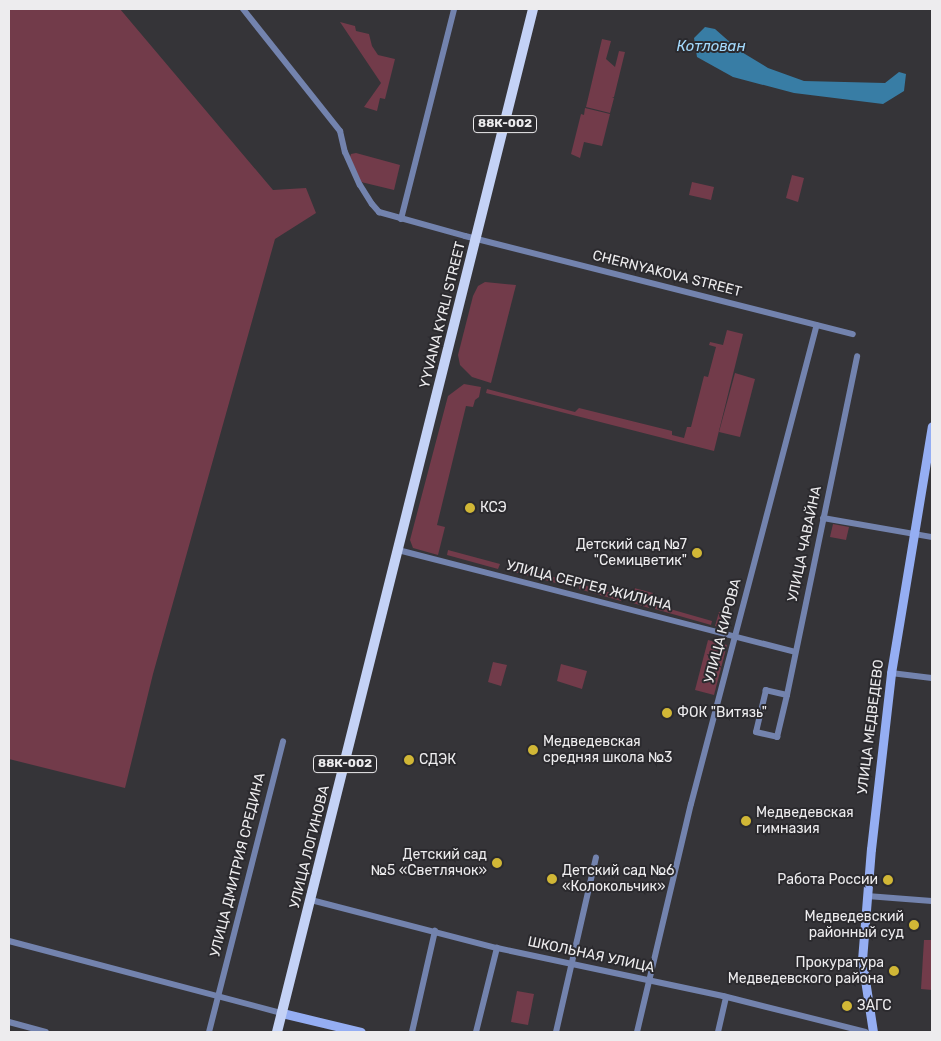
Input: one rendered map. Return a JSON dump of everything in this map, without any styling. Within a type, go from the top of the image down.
[{"type":"main road","name":"YYVANA KYRLI STREET","points":[[378,629],[534,9]]},
{"type":"main road","name":"УЛИЦА ЛОГИНОВА","points":[[282,1013],[378,629]]},
{"type":"main road","name":"88К-002","points":[[277,1032],[282,1013]]},
{"type":"street","name":"CHERNYAKOVA STREET","points":[[243,9],[340,131],[345,152],[360,185],[379,212],[853,334]]},
{"type":"street","points":[[401,219],[454,9]]},
{"type":"street","name":"УЛИЦА КИРОВА","points":[[637,1032],[690,804],[817,324]]},
{"type":"street","name":"УЛИЦА ЧАВАЙНА","points":[[787,695],[766,690],[756,732],[777,738],[787,695],[857,356]]},
{"type":"street","name":"УЛИЦА МЕДВЕДЕВО","points":[[873,1032],[863,975],[866,896],[891,673],[932,426]]},
{"type":"street","points":[[823,518],[932,537]]},
{"type":"street","name":"УЛИЦА СЕРГЕЯ ЖИЛИНА","points":[[398,550],[796,652]]},
{"type":"street","points":[[891,673],[932,678]]},
{"type":"street","name":"УЛИЦА ДМИТРИЯ СРЕДИНА","points":[[209,1032],[283,741]]},
{"type":"street","points":[[556,1032],[596,858]]},
{"type":"street","points":[[866,896],[932,901]]},
{"type":"street","name":"ШКОЛЬНАЯ УЛИЦА","points":[[311,900],[497,948],[726,997],[866,1032]]},
{"type":"street","points":[[412,1032],[435,931]]},
{"type":"street","points":[[9,941],[361,1032]]},
{"type":"street","points":[[476,1032],[497,948]]},
{"type":"street","points":[[718,1032],[726,997]]},
{"type":"street","points":[[9,1022],[46,1032]]},
{"type":"shaded area","points":[[9,9],[120,9],[273,190],[306,188],[316,213],[275,239],[153,674],[125,788],[9,759]]},
{"type":"shaded area","points":[[340,22],[355,26],[356,31],[369,34],[372,46],[378,55],[395,59],[385,99],[380,98],[377,111],[364,107],[381,83]]},
{"type":"shaded area","points":[[602,39],[611,41],[606,59],[615,67],[619,51],[625,52],[614,97],[612,97],[614,98],[610,113],[586,107]]},
{"type":"shaded area","points":[[585,108],[610,114],[602,146],[584,142],[580,158],[571,154],[581,114],[584,115]]},
{"type":"shaded area","points":[[356,153],[400,165],[394,190],[361,182],[350,157],[351,154]]},
{"type":"shaded area","points":[[792,175],[804,178],[798,202],[786,198]]},
{"type":"shaded area","points":[[692,182],[714,187],[711,200],[689,195]]},
{"type":"shaded area","points":[[485,282],[516,285],[491,383],[472,377],[460,365],[458,355],[473,296],[478,286]]},
{"type":"shaded area","points":[[727,330],[743,334],[714,451],[486,393],[487,389],[575,412],[579,408],[672,431],[672,435],[684,438],[687,427],[691,427],[704,376],[708,377],[716,347],[709,345],[710,342],[723,345]]},
{"type":"shaded area","points":[[735,373],[755,379],[740,437],[719,432]]},
{"type":"shaded area","points":[[464,384],[481,387],[479,397],[475,400],[473,407],[466,406],[437,525],[445,527],[438,555],[413,548],[410,540],[448,396]]},
{"type":"shaded area","points":[[833,524],[849,527],[846,540],[830,537]]},
{"type":"shaded area","points":[[448,550],[500,564],[498,569],[447,555]]},
{"type":"shaded area","points":[[509,565],[572,582],[571,587],[507,570]]},
{"type":"shaded area","points":[[580,584],[622,596],[621,601],[579,589]]},
{"type":"shaded area","points":[[634,588],[653,593],[649,608],[630,602]]},
{"type":"shaded area","points":[[656,605],[712,621],[711,625],[655,609]]},
{"type":"shaded area","points":[[719,612],[729,614],[725,629],[715,626]]},
{"type":"shaded area","points":[[708,640],[727,645],[714,695],[695,690]]},
{"type":"shaded area","points":[[493,662],[507,665],[501,686],[488,682]]},
{"type":"shaded area","points":[[561,664],[587,671],[582,689],[557,681]]},
{"type":"shaded area","points":[[924,940],[932,940],[932,990],[921,989]]},
{"type":"shaded area","points":[[517,991],[534,994],[528,1025],[511,1022]]},
{"type":"water","name":"Котлован","points":[[705,27],[715,29],[740,51],[768,68],[804,81],[885,83],[899,72],[906,74],[904,91],[883,104],[794,93],[733,77],[697,57],[694,38]]},
{"type":"place","name":"КСЭ","points":[[470,508]]},
{"type":"place","name":"Детский сад №7 \"Семицветик\"","points":[[697,553]]},
{"type":"place","name":"ФОК \"Витязь\"","points":[[667,713]]},
{"type":"place","name":"Медведевская средняя школа №3","points":[[533,750]]},
{"type":"place","name":"СДЭК","points":[[409,760]]},
{"type":"place","name":"Медведевская гимназия","points":[[746,821]]},
{"type":"place","name":"Детский сад №5 «Светлячок»","points":[[497,863]]},
{"type":"place","name":"Детский сад №6 «Колокольчик»","points":[[552,879]]},
{"type":"place","name":"Работа России","points":[[888,880]]},
{"type":"place","name":"Медведевский районный суд","points":[[914,925]]},
{"type":"place","name":"Прокуратура Медведевского района","points":[[894,971]]},
{"type":"place","name":"ЗАГС","points":[[847,1006]]}]
